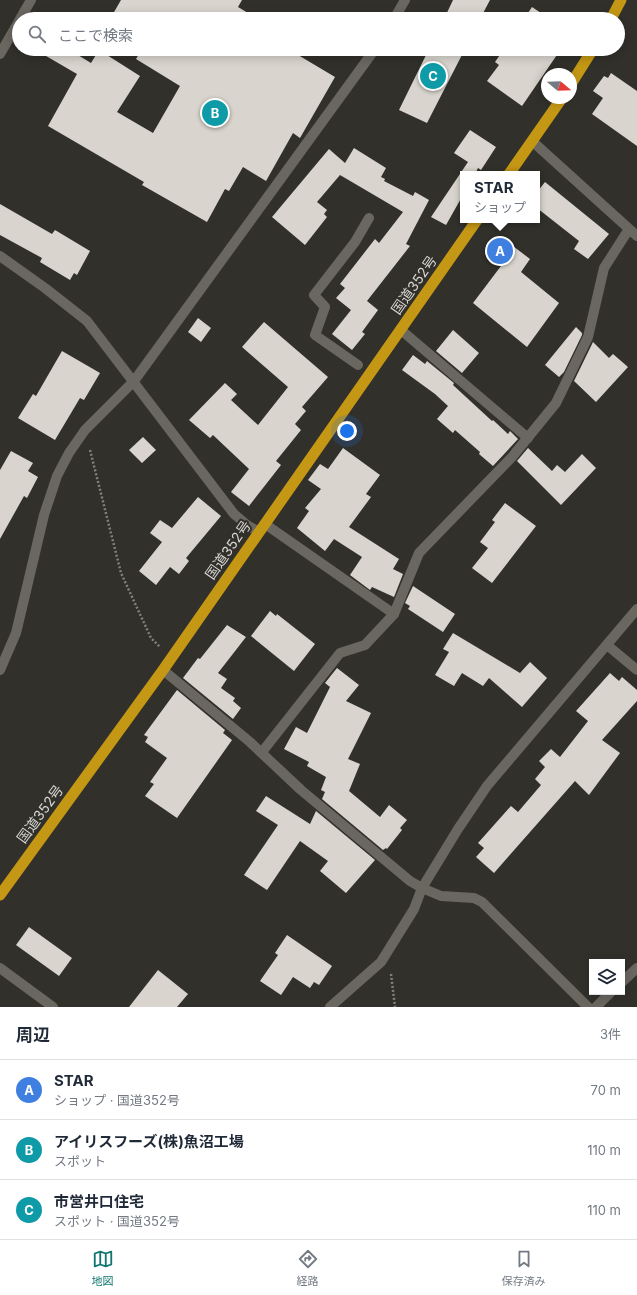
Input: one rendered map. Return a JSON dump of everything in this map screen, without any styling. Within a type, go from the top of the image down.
[{"type":"highway","points":[[615,12],[621,0]]},
{"type":"highway","points":[[577,74],[589,56]]},
{"type":"highway","points":[[511,171],[558,104]]},
{"type":"highway","name":"国道352号","points":[[0,896],[163,670],[475,223]]},
{"type":"street","points":[[24,12],[31,0]]},
{"type":"street","points":[[398,12],[405,0]]},
{"type":"street","points":[[0,54],[12,33]]},
{"type":"street","points":[[0,670],[16,633],[44,515],[56,476],[85,430],[134,381],[370,56]]},
{"type":"street","points":[[532,141],[637,236]]},
{"type":"street","points":[[358,365],[315,335],[325,306],[314,295],[355,242],[369,218]]},
{"type":"street","points":[[262,752],[340,653],[365,645],[394,614],[419,553],[512,457],[556,403],[588,337],[604,268],[629,229]]},
{"type":"street","points":[[0,256],[45,288],[87,321],[234,514],[247,525],[262,528],[394,614]]},
{"type":"street","points":[[401,330],[528,438]]},
{"type":"street","points":[[330,1007],[381,962],[414,909],[422,888],[458,828],[487,786],[637,609]]},
{"type":"street","points":[[607,645],[637,670]]},
{"type":"street","points":[[163,670],[262,752],[301,790],[410,881],[441,896],[474,898],[482,902],[588,1007]]},
{"type":"street","points":[[0,968],[53,1007]]},
{"type":"street","points":[[625,979],[637,968]]},
{"type":"street","points":[[596,1007],[609,995]]},
{"type":"path","points":[[85,430],[121,573],[151,638],[171,657]]},
{"type":"path","points":[[388,952],[395,1007]]},
{"type":"building","points":[[121,0],[242,0],[238,7],[246,12],[114,12]]},
{"type":"building","points":[[453,0],[490,0],[484,12],[447,12]]},
{"type":"building","points":[[532,7],[540,12],[529,12]]},
{"type":"building","points":[[46,56],[80,56],[91,63],[95,56],[108,56],[140,76],[117,112],[153,133],[180,86],[136,59],[138,56],[300,56],[335,77],[300,138],[293,133],[266,181],[243,167],[229,191],[225,189],[207,222],[142,185],[144,182],[48,126],[77,74]]},
{"type":"building","points":[[426,56],[461,56],[427,123],[399,110]]},
{"type":"building","points":[[499,56],[556,56],[548,68],[541,68],[541,78],[522,106],[487,81],[499,65],[495,62]]},
{"type":"building","points":[[611,73],[637,91],[637,146],[592,114],[603,98],[593,91],[604,76],[608,78]]},
{"type":"building","points":[[470,130],[496,147],[481,170],[478,168],[476,171],[462,171],[468,162],[454,153]]},
{"type":"building","points":[[354,148],[386,168],[381,177],[385,179],[384,181],[413,196],[415,192],[429,200],[406,244],[410,246],[367,301],[378,310],[362,332],[365,334],[352,350],[332,334],[351,310],[336,298],[345,288],[340,284],[375,239],[379,243],[403,212],[340,175],[317,202],[327,210],[324,214],[327,217],[305,245],[272,217],[329,149],[345,163]]},
{"type":"building","points":[[460,174],[460,200],[446,225],[431,217]]},
{"type":"building","points":[[545,182],[609,234],[588,259],[574,249],[579,241],[540,210],[540,188]]},
{"type":"building","points":[[0,204],[52,234],[55,230],[90,251],[77,275],[74,273],[70,280],[40,262],[42,258],[0,235]]},
{"type":"building","points":[[501,237],[530,259],[521,272],[559,303],[527,347],[473,303],[501,266],[487,256]]},
{"type":"building","points":[[198,318],[211,328],[201,342],[188,332]]},
{"type":"building","points":[[264,322],[328,377],[302,407],[306,411],[295,424],[301,430],[276,461],[281,465],[249,506],[231,492],[249,469],[213,435],[210,438],[189,420],[225,383],[237,394],[231,400],[258,425],[288,387],[242,347]]},
{"type":"building","points":[[576,327],[582,335],[564,372],[559,377],[545,365]]},
{"type":"building","points":[[453,330],[479,353],[462,373],[436,351]]},
{"type":"building","points":[[593,342],[609,358],[613,354],[628,367],[596,402],[574,381]]},
{"type":"building","points":[[62,351],[100,373],[84,400],[80,398],[55,440],[18,418],[33,394],[36,396]]},
{"type":"building","points":[[413,355],[425,364],[427,361],[454,383],[453,385],[492,421],[493,420],[508,434],[510,431],[518,439],[493,466],[479,454],[480,452],[455,430],[453,433],[437,419],[448,406],[435,394],[402,370]]},
{"type":"building","points":[[143,437],[156,450],[142,463],[129,450]]},
{"type":"building","points":[[343,448],[380,475],[366,494],[371,497],[349,527],[399,559],[393,569],[403,574],[394,597],[372,587],[370,590],[350,575],[362,557],[334,539],[325,551],[297,528],[309,511],[305,508],[321,489],[308,480],[320,464],[328,469]]},
{"type":"building","points":[[528,448],[552,471],[557,465],[565,472],[582,454],[596,468],[561,505],[517,461]]},
{"type":"building","points":[[11,451],[33,463],[28,471],[38,477],[27,498],[24,496],[0,539],[0,470]]},
{"type":"building","points":[[198,497],[221,516],[186,558],[189,561],[179,574],[170,567],[156,585],[139,571],[162,542],[150,533],[160,520],[172,528]]},
{"type":"building","points":[[505,503],[536,526],[492,583],[472,568],[488,548],[480,542],[495,522],[492,520]]},
{"type":"building","points":[[413,586],[455,614],[443,632],[408,609],[410,606],[405,603]]},
{"type":"building","points":[[270,611],[276,616],[277,614],[315,644],[294,671],[251,636]]},
{"type":"building","points":[[227,625],[246,637],[218,673],[227,679],[221,688],[235,698],[233,701],[241,708],[233,719],[183,678],[198,658],[200,659]]},
{"type":"building","points":[[453,633],[520,673],[530,662],[547,678],[522,707],[489,678],[483,686],[462,673],[454,686],[435,675],[449,652],[443,649]]},
{"type":"building","points":[[337,668],[359,685],[346,701],[371,713],[348,759],[360,764],[349,791],[380,817],[389,805],[407,820],[400,828],[402,830],[387,849],[386,848],[383,850],[322,799],[325,792],[321,790],[326,777],[307,766],[309,762],[284,749],[296,727],[307,733],[330,687],[325,683]]},
{"type":"building","points":[[610,673],[619,681],[622,677],[637,690],[637,701],[602,740],[620,753],[589,795],[575,781],[494,873],[476,857],[484,848],[478,843],[511,806],[518,812],[541,785],[535,779],[545,767],[539,761],[551,749],[560,757],[588,721],[576,711]]},
{"type":"building","points":[[177,690],[225,730],[223,733],[232,740],[177,818],[145,796],[154,784],[150,782],[167,758],[145,742],[148,737],[144,735]]},
{"type":"building","points":[[266,796],[310,824],[316,811],[375,860],[346,893],[320,871],[328,861],[300,841],[267,890],[244,875],[278,825],[256,811]]},
{"type":"building","points":[[29,927],[72,958],[59,976],[16,945]]},
{"type":"building","points":[[287,935],[332,966],[319,985],[314,982],[310,988],[293,977],[281,995],[260,981],[278,955],[275,953]]},
{"type":"building","points":[[158,970],[188,994],[177,1007],[129,1007]]},
{"type":"place","name":"市営井口住宅","points":[[433,76]]},
{"type":"place","name":"アイリスフーズ(株)魚沼工場","points":[[215,113]]},
{"type":"place","name":"STAR","points":[[500,251]]}]
